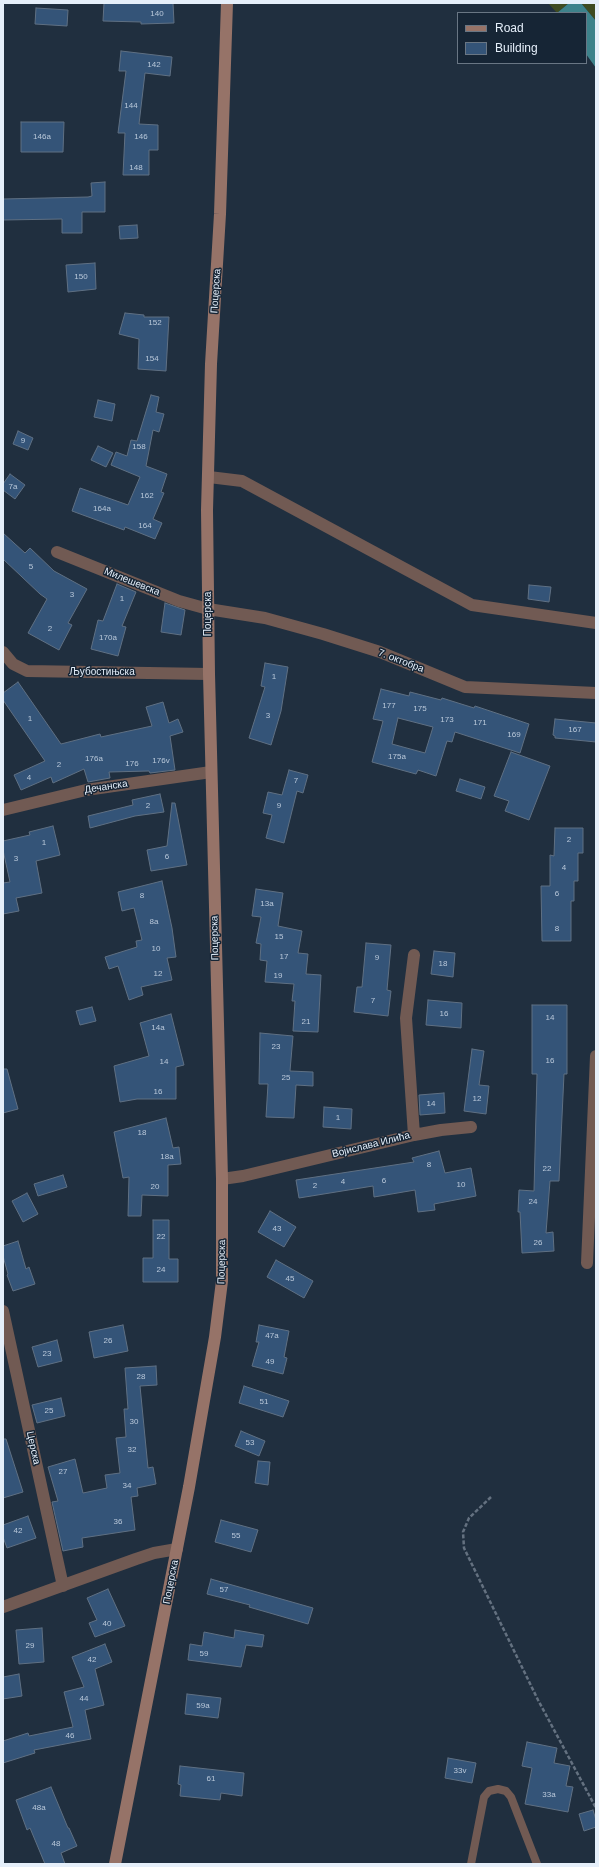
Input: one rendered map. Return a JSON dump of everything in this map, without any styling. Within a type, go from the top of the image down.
[{"type":"main road","name":"Поцерска","points":[[115,1864],[177,1550],[206,1389],[222,1281],[222,1179],[208,608],[211,364],[220,214],[227,3]]},
{"type":"street","points":[[209,477],[242,481],[472,605],[596,623]]},
{"type":"street","name":"Милешевска","points":[[57,552],[179,602],[208,608]]},
{"type":"street","name":"7. октобра","points":[[208,608],[266,618],[323,634],[380,652],[465,686],[596,694]]},
{"type":"street","name":"Љубостињска","points":[[3,652],[13,664],[27,671],[209,674]]},
{"type":"street","name":"Дечанска","points":[[3,810],[86,790],[211,772]]},
{"type":"street","name":"Војислава Илића","points":[[222,1179],[243,1176],[414,1135],[406,1018],[414,954]]},
{"type":"street","points":[[587,1263],[596,1056]]},
{"type":"street","points":[[414,1135],[471,1128]]},
{"type":"street","name":"Церска","points":[[3,1311],[63,1586]]},
{"type":"street","points":[[3,1607],[154,1553],[177,1550]]},
{"type":"lane","points":[[471,1864],[484,1797],[489,1791],[498,1789],[506,1791],[511,1796],[537,1864]]},
{"type":"path","points":[[491,1497],[469,1518],[463,1532],[464,1548],[534,1693],[596,1808]]},
{"type":"shaded area","points":[[548,3],[569,3],[558,12],[556,12]]},
{"type":"shaded area","points":[[569,3],[581,3],[596,21],[596,68],[587,55],[587,12],[558,12]]},
{"type":"shaded area","points":[[581,3],[596,3],[596,21]]},
{"type":"building","points":[[104,3],[173,3],[174,23],[141,24],[141,22],[103,21]]},
{"type":"building","points":[[36,8],[68,10],[67,26],[35,24]]},
{"type":"building","points":[[121,51],[172,57],[170,76],[145,73],[139,124],[158,125],[158,150],[149,150],[149,175],[123,175],[125,133],[118,133],[126,71],[119,71]]},
{"type":"building","points":[[21,122],[64,122],[63,152],[21,152]]},
{"type":"building","points":[[105,182],[105,212],[82,212],[82,233],[62,233],[62,219],[3,220],[3,199],[88,197],[92,196],[91,183]]},
{"type":"building","points":[[137,225],[138,238],[120,239],[119,226]]},
{"type":"building","points":[[95,263],[96,289],[68,292],[66,265]]},
{"type":"building","points":[[125,313],[144,315],[144,317],[169,317],[166,371],[138,369],[139,339],[119,334]]},
{"type":"building","points":[[151,395],[159,397],[156,412],[164,414],[159,432],[153,430],[146,466],[167,474],[161,492],[164,493],[153,519],[162,523],[155,539],[125,527],[124,530],[72,511],[80,488],[128,505],[140,477],[111,465],[116,452],[127,456],[131,440],[137,441]]},
{"type":"building","points":[[98,400],[115,404],[112,421],[94,417]]},
{"type":"building","points":[[18,431],[33,438],[28,450],[13,444]]},
{"type":"building","points":[[98,446],[113,453],[106,467],[91,460]]},
{"type":"building","points":[[10,474],[25,485],[15,499],[3,490],[3,484]]},
{"type":"building","points":[[3,533],[25,553],[30,548],[54,571],[87,589],[68,623],[72,625],[59,650],[28,633],[47,599],[3,559]]},
{"type":"building","points":[[117,584],[136,592],[122,626],[126,627],[118,656],[91,649],[98,620],[103,621]]},
{"type":"building","points":[[529,585],[551,587],[549,602],[528,599]]},
{"type":"building","points":[[165,603],[185,610],[181,635],[161,632]]},
{"type":"building","points":[[265,663],[288,667],[281,711],[271,745],[249,738],[265,687],[261,686]]},
{"type":"building","points":[[18,682],[61,744],[100,734],[101,737],[152,726],[146,707],[163,702],[169,723],[178,719],[183,732],[170,736],[175,770],[150,773],[149,771],[109,772],[110,778],[88,782],[84,769],[53,783],[51,777],[21,790],[14,775],[45,761],[3,700],[3,693]]},
{"type":"building","points":[[381,689],[409,696],[410,692],[441,700],[442,698],[474,708],[475,706],[529,724],[520,753],[455,732],[452,742],[447,741],[436,776],[418,770],[416,774],[372,762],[383,721],[373,719]],"holes":[[[398,718],[433,727],[425,753],[392,744]]]},
{"type":"building","points":[[555,719],[596,723],[596,742],[555,738],[553,735]]},
{"type":"building","points":[[511,752],[550,766],[529,820],[505,811],[509,801],[494,796]]},
{"type":"building","points":[[289,770],[308,775],[303,793],[297,791],[284,843],[266,838],[272,815],[263,813],[268,792],[282,795]]},
{"type":"building","points":[[460,779],[485,787],[481,799],[456,791]]},
{"type":"building","points":[[160,794],[164,812],[135,816],[90,828],[88,816],[133,805],[132,800]]},
{"type":"building","points":[[172,803],[175,803],[187,865],[151,871],[147,850],[167,846]]},
{"type":"building","points":[[53,826],[60,855],[36,861],[42,893],[16,898],[19,911],[3,914],[3,883],[10,882],[3,850],[3,841],[30,835],[29,832]]},
{"type":"building","points":[[555,828],[583,828],[583,853],[578,853],[578,881],[574,881],[574,901],[571,901],[571,941],[542,941],[541,886],[550,886],[550,855],[554,856]]},
{"type":"building","points":[[162,881],[172,928],[176,957],[167,958],[172,980],[141,987],[143,995],[129,1000],[118,966],[109,969],[105,957],[137,947],[136,941],[142,940],[134,908],[122,911],[118,892]]},
{"type":"building","points":[[256,889],[283,893],[278,926],[302,931],[298,953],[308,954],[306,974],[321,975],[318,1032],[293,1031],[295,1001],[292,1001],[294,984],[265,982],[267,961],[260,960],[261,944],[256,943],[261,917],[252,916]]},
{"type":"building","points":[[366,943],[391,945],[387,990],[391,991],[388,1016],[354,1012],[357,987],[362,987]]},
{"type":"building","points":[[434,951],[455,953],[453,977],[431,974]]},
{"type":"building","points":[[428,1000],[462,1003],[461,1028],[426,1025]]},
{"type":"building","points":[[532,1005],[567,1005],[567,1074],[564,1074],[559,1181],[550,1181],[546,1233],[553,1232],[554,1251],[522,1253],[520,1212],[518,1212],[519,1190],[534,1191],[537,1074],[532,1074]]},
{"type":"building","points":[[92,1007],[96,1021],[80,1025],[76,1011]]},
{"type":"building","points":[[171,1014],[184,1065],[176,1067],[176,1099],[137,1099],[120,1102],[114,1066],[149,1056],[140,1023]]},
{"type":"building","points":[[260,1033],[293,1036],[290,1071],[313,1072],[313,1086],[296,1085],[294,1118],[266,1117],[268,1084],[259,1084]]},
{"type":"building","points":[[472,1049],[484,1051],[479,1085],[489,1086],[486,1114],[464,1111]]},
{"type":"building","points":[[3,1069],[7,1069],[18,1109],[3,1113]]},
{"type":"building","points":[[444,1093],[445,1113],[420,1115],[419,1095]]},
{"type":"building","points":[[324,1107],[352,1109],[351,1129],[323,1127]]},
{"type":"building","points":[[166,1118],[173,1148],[179,1147],[181,1164],[168,1165],[168,1196],[142,1195],[141,1216],[128,1216],[129,1177],[123,1178],[114,1132]]},
{"type":"building","points":[[439,1151],[445,1173],[471,1168],[476,1196],[434,1204],[435,1210],[418,1212],[415,1190],[374,1197],[373,1186],[299,1198],[296,1180],[414,1162],[412,1158]]},
{"type":"building","points":[[63,1175],[67,1187],[38,1196],[34,1184]]},
{"type":"building","points":[[27,1193],[38,1214],[23,1222],[12,1201]]},
{"type":"building","points":[[270,1211],[296,1227],[284,1247],[258,1232]]},
{"type":"building","points":[[153,1220],[169,1220],[169,1259],[178,1259],[178,1282],[143,1282],[143,1258],[153,1258]]},
{"type":"building","points":[[18,1241],[26,1269],[29,1267],[35,1284],[13,1291],[7,1275],[3,1256],[3,1246]]},
{"type":"building","points":[[276,1260],[313,1281],[304,1298],[267,1277]]},
{"type":"building","points":[[123,1325],[128,1351],[94,1358],[89,1332]]},
{"type":"building","points":[[259,1325],[289,1331],[284,1357],[287,1358],[283,1374],[252,1366],[259,1342],[256,1342]]},
{"type":"building","points":[[57,1340],[62,1361],[38,1367],[32,1347]]},
{"type":"building","points":[[156,1366],[157,1385],[140,1386],[148,1468],[153,1467],[156,1484],[137,1488],[138,1496],[131,1497],[135,1530],[82,1538],[83,1547],[63,1551],[52,1502],[58,1501],[48,1467],[75,1459],[83,1493],[107,1488],[105,1475],[120,1473],[116,1438],[126,1437],[124,1409],[128,1409],[125,1368]]},
{"type":"building","points":[[244,1386],[289,1401],[283,1417],[239,1403]]},
{"type":"building","points":[[61,1398],[65,1416],[37,1423],[32,1405]]},
{"type":"building","points":[[241,1431],[265,1441],[259,1456],[235,1446]]},
{"type":"building","points":[[3,1439],[6,1439],[23,1492],[3,1498]]},
{"type":"building","points":[[258,1461],[270,1462],[268,1485],[255,1483]]},
{"type":"building","points":[[28,1516],[36,1538],[7,1548],[3,1537],[3,1525]]},
{"type":"building","points":[[221,1520],[258,1530],[251,1552],[215,1542]]},
{"type":"building","points":[[211,1579],[313,1608],[308,1624],[249,1607],[250,1605],[207,1594]]},
{"type":"building","points":[[108,1589],[125,1626],[95,1637],[89,1623],[97,1620],[87,1598]]},
{"type":"building","points":[[42,1628],[44,1662],[19,1664],[16,1630]]},
{"type":"building","points":[[235,1630],[264,1635],[262,1647],[246,1645],[241,1667],[188,1660],[190,1644],[202,1646],[204,1632],[234,1638]]},
{"type":"building","points":[[105,1644],[112,1662],[95,1669],[104,1705],[85,1710],[91,1739],[34,1750],[35,1753],[3,1763],[3,1741],[28,1733],[29,1736],[73,1727],[64,1692],[84,1687],[72,1657]]},
{"type":"building","points":[[19,1674],[22,1696],[3,1699],[3,1677]]},
{"type":"building","points":[[187,1694],[221,1698],[218,1718],[185,1714]]},
{"type":"building","points":[[527,1742],[557,1748],[554,1763],[570,1766],[566,1786],[573,1787],[568,1812],[525,1804],[532,1768],[522,1766]]},
{"type":"building","points":[[448,1758],[476,1763],[472,1783],[445,1778]]},
{"type":"building","points":[[180,1766],[244,1773],[242,1796],[221,1793],[220,1800],[180,1796],[181,1785],[178,1784]]},
{"type":"building","points":[[51,1787],[77,1846],[61,1853],[65,1864],[45,1864],[30,1828],[27,1830],[16,1800]]},
{"type":"building","points":[[593,1810],[596,1820],[596,1827],[584,1831],[579,1814]]}]
